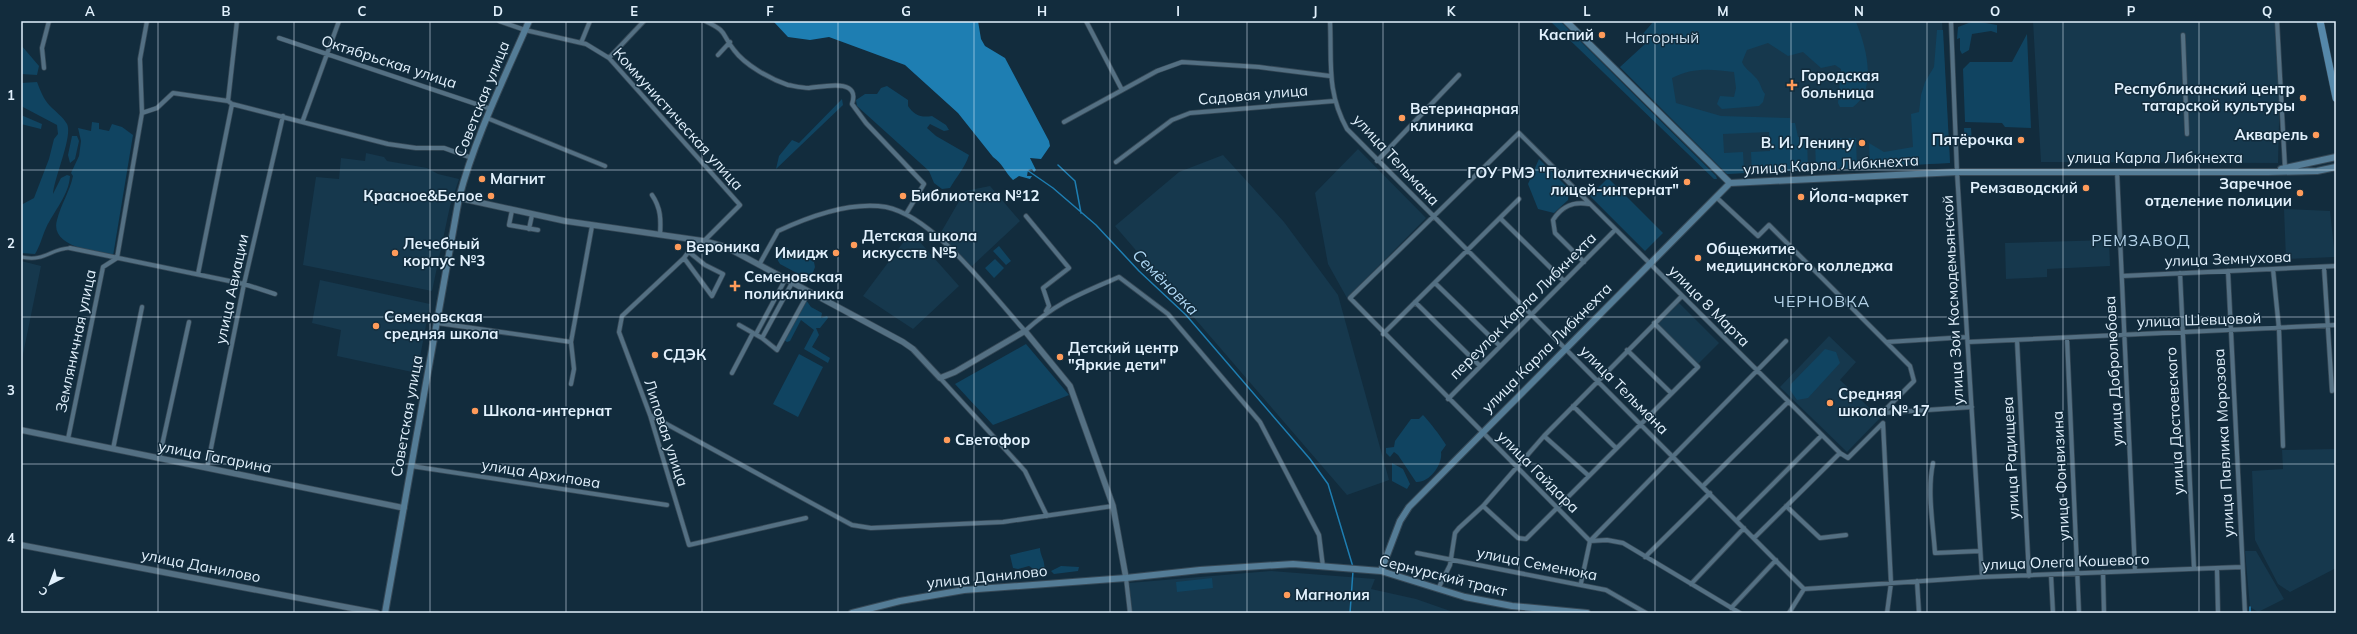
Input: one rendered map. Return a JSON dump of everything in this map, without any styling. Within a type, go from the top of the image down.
[{"type":"main road","name":"Советская улица","points":[[385,613],[459,198],[472,158],[491,109],[529,21]]},
{"type":"main road","points":[[1566,21],[1730,183]]},
{"type":"main road","points":[[2320,21],[2336,98]]},
{"type":"main road","name":"улица Карла Либкнехта","points":[[2268,172],[2336,157]]},
{"type":"main road","name":"улица Карла Либкнехта","points":[[1381,572],[1398,527],[1409,507],[1730,183],[1957,172],[2268,172],[2317,171],[2336,166]]},
{"type":"main road","name":"Сернурский тракт","points":[[1126,578],[1274,564],[1353,569],[1381,572],[1465,597],[1512,606],[1587,613]]},
{"type":"main road","name":"улица Данилово","points":[[852,613],[964,590],[1126,578]]},
{"type":"street","points":[[44,68],[42,48],[49,21]]},
{"type":"street","name":"Земляничная улица","points":[[68,439],[103,267],[117,258],[142,113],[140,59],[147,21]]},
{"type":"street","points":[[228,100],[237,21]]},
{"type":"street","points":[[304,120],[326,54],[339,21]]},
{"type":"street","name":"Коммунистическая улица","points":[[499,21],[525,30],[581,43],[596,49],[609,58],[740,204],[704,241]]},
{"type":"street","points":[[581,43],[590,21]]},
{"type":"street","points":[[609,58],[644,21]]},
{"type":"street","points":[[705,21],[723,31],[734,51],[772,78],[788,85],[807,88],[834,84],[844,86],[852,92],[854,98],[852,104],[866,123],[924,184],[906,214]]},
{"type":"street","points":[[1086,21],[1122,90]]},
{"type":"street","points":[[1330,21],[1330,76],[1334,101]]},
{"type":"street","name":"улица Зои Космодемьянской","points":[[1950,21],[1957,172],[1982,577]]},
{"type":"street","points":[[2277,21],[2285,168]]},
{"type":"street","points":[[2183,35],[2188,134]]},
{"type":"street","name":"Октябрьская улица","points":[[279,38],[491,109]]},
{"type":"street","points":[[718,55],[730,42]]},
{"type":"street","name":"Садовая улица","points":[[1064,122],[1156,71],[1182,62],[1259,67],[1330,76]]},
{"type":"street","points":[[1377,161],[1459,75]]},
{"type":"street","points":[[142,113],[157,108],[173,93],[228,100],[232,104],[304,120],[388,144],[416,148],[444,148],[472,158]]},
{"type":"street","name":"Садовая улица","points":[[1116,162],[1172,120],[1190,113],[1334,101]]},
{"type":"street","name":"улица Тельмана","points":[[1334,101],[1347,129],[1377,161],[1598,380],[1804,589]]},
{"type":"street","points":[[198,274],[232,104]]},
{"type":"street","name":"улица Авиации","points":[[207,468],[244,284],[283,116]]},
{"type":"street","points":[[488,118],[605,166]]},
{"type":"street","name":"улица 8 Марта","points":[[1435,218],[1519,133],[1840,453]]},
{"type":"street","name":"улица Добролюбова","points":[[2117,171],[2135,570]]},
{"type":"street","points":[[652,195],[660,210],[662,220],[660,235]]},
{"type":"street","points":[[1716,197],[1758,236],[1769,225],[1910,366],[1914,381],[1882,412],[1972,407]]},
{"type":"street","points":[[459,198],[592,226],[704,241],[726,247],[903,342],[918,354],[1025,470],[1047,516]]},
{"type":"street","points":[[1383,334],[1519,199]]},
{"type":"street","points":[[1584,262],[1555,233],[1553,220],[1557,214],[1569,205],[1577,202],[1589,204]]},
{"type":"street","points":[[759,265],[778,231],[790,225],[831,212],[860,206],[886,207],[906,214],[917,219],[947,244],[1024,331],[1070,386],[1113,506],[1126,578],[1130,613]]},
{"type":"street","points":[[512,210],[509,225],[538,230]]},
{"type":"street","points":[[529,229],[532,214]]},
{"type":"street","points":[[1026,216],[1069,268],[1043,288],[1049,306],[1046,312]]},
{"type":"street","name":"улица Гайдара","points":[[1435,218],[1350,298],[1383,334],[1590,541]]},
{"type":"street","points":[[1500,218],[1564,282]]},
{"type":"street","points":[[571,384],[574,369],[571,342],[592,226]]},
{"type":"street","name":"переулок Карла Либкнехта","points":[[1448,399],[1615,230]]},
{"type":"street","name":"Липовая улица","points":[[697,240],[684,258],[622,316],[619,321],[619,332],[650,415],[688,545],[806,518]]},
{"type":"street","points":[[21,257],[41,258],[58,248],[70,248],[244,284],[275,294]]},
{"type":"street","points":[[684,258],[712,296],[723,274],[705,265],[689,252]]},
{"type":"street","name":"улица Земнухова","points":[[2122,276],[2336,266]]},
{"type":"street","points":[[2324,267],[2326,327],[2332,391]]},
{"type":"street","points":[[2273,269],[2279,329],[2283,446]]},
{"type":"street","name":"улица Павлика Морозова","points":[[2228,271],[2245,613]]},
{"type":"street","name":"улица Достоевского","points":[[2180,273],[2194,568]]},
{"type":"street","points":[[940,378],[955,372],[1024,331],[1046,312],[1064,300],[1119,277],[1168,314],[1260,422],[1319,535],[1323,567]]},
{"type":"street","points":[[732,373],[785,280]]},
{"type":"street","points":[[1435,282],[1500,346]]},
{"type":"street","points":[[762,338],[792,283]]},
{"type":"street","points":[[739,325],[762,338],[776,350],[808,292]]},
{"type":"street","points":[[1438,589],[1450,560],[1456,533],[1483,506],[1512,474],[1516,466],[1544,436],[1627,350],[1682,296]]},
{"type":"street","points":[[1415,302],[1480,366]]},
{"type":"street","points":[[113,449],[142,307]]},
{"type":"street","points":[[159,459],[189,322]]},
{"type":"street","points":[[437,323],[571,342]]},
{"type":"street","points":[[1483,506],[1522,540],[1526,539],[1698,367],[1654,323]]},
{"type":"street","name":"улица Шевцовой","points":[[1887,342],[1968,339],[2017,340],[2326,327],[2336,325]]},
{"type":"street","name":"улица Фонвизина","points":[[2067,338],[2079,613]]},
{"type":"street","name":"улица Радищева","points":[[2017,340],[2029,576]]},
{"type":"street","points":[[1581,583],[1590,541],[1786,341]]},
{"type":"street","points":[[1627,350],[1671,393]]},
{"type":"street","points":[[1703,486],[1788,402]]},
{"type":"street","points":[[1573,406],[1616,448]]},
{"type":"street","points":[[650,415],[839,518],[862,527],[1003,522],[1113,506]]},
{"type":"street","points":[[1754,538],[1840,453],[1848,458],[1883,422],[1891,582],[1887,613]]},
{"type":"street","name":"улица Гагарина","points":[[21,430],[404,508]]},
{"type":"street","points":[[1737,520],[1822,435]]},
{"type":"street","points":[[1544,436],[1589,476]]},
{"type":"street","points":[[1933,463],[1931,474],[1935,552],[1980,551]]},
{"type":"street","name":"улица Архипова","points":[[411,466],[667,505]]},
{"type":"street","points":[[1645,557],[1710,493]]},
{"type":"street","points":[[1786,506],[1820,538],[1846,535]]},
{"type":"street","points":[[1691,584],[1744,528]]},
{"type":"street","points":[[1590,541],[1618,541],[1740,613]]},
{"type":"street","name":"улица Данилово","points":[[21,545],[377,613]]},
{"type":"street","name":"улица Семенюка","points":[[1417,553],[1581,583],[1606,590],[1646,613]]},
{"type":"street","points":[[1731,608],[1776,560]]},
{"type":"street","name":"улица Олега Кошевого","points":[[1804,589],[1982,577],[2242,567]]},
{"type":"street","points":[[2217,569],[2218,613]]},
{"type":"street","points":[[2103,572],[2104,613]]},
{"type":"street","points":[[2051,575],[2053,613]]},
{"type":"street","points":[[1917,581],[1919,613]]},
{"type":"street","points":[[1789,613],[1804,589]]},
{"type":"shaded area","points":[[773,21],[978,21],[981,39],[985,46],[1005,58],[1049,141],[1050,146],[1041,159],[1030,158],[1036,170],[1034,172],[1032,169],[1028,170],[1027,176],[1032,176],[1030,179],[1019,176],[1013,180],[958,113],[905,65],[829,37],[810,40],[788,37]]},
{"type":"shaded area","name":"Городская больница","points":[[1871,21],[1942,21],[1950,163],[1727,174],[1620,67],[1754,29]]},
{"type":"shaded area","points":[[2033,21],[2275,21],[2280,82],[2278,163],[2041,162]]},
{"type":"shaded area","points":[[1358,149],[1426,218],[1347,298],[1328,264],[1315,193]]},
{"type":"shaded area","points":[[366,153],[384,157],[387,161],[427,168],[438,174],[459,179],[450,206],[432,291],[303,265],[316,177],[339,179],[341,158],[365,161]]},
{"type":"shaded area","points":[[1223,155],[1284,222],[1338,295],[1389,480],[1347,495],[1115,226],[1179,172]]},
{"type":"shaded area","points":[[990,186],[1020,221],[971,267],[940,234],[965,191]]},
{"type":"shaded area","points":[[2284,209],[2330,211],[2335,257],[2286,259]]},
{"type":"shaded area","points":[[911,232],[959,286],[913,329],[863,296]]},
{"type":"shaded area","points":[[2109,240],[2110,266],[2047,269],[2047,277],[2006,279],[2005,243]]},
{"type":"shaded area","points":[[21,261],[41,266],[21,364]]},
{"type":"shaded area","name":"Семеновская средняя школа","points":[[320,280],[430,304],[417,373],[337,356],[341,330],[312,323]]},
{"type":"shaded area","points":[[1678,302],[1719,343],[1698,364],[1657,323]]},
{"type":"shaded area","name":"Средняя школа № 17","points":[[1829,336],[1856,362],[1840,380],[1880,418],[1847,452],[1780,387]]},
{"type":"shaded area","points":[[2336,449],[2336,568],[2290,592],[2278,584],[2255,540],[2252,471],[2283,469],[2282,450]]},
{"type":"shaded area","points":[[2245,551],[2256,551],[2284,599],[2258,612],[2250,607]]},
{"type":"shaded area","points":[[1271,571],[1375,579],[1371,589],[1416,599],[1456,613],[1130,613],[1129,583]]},
{"type":"green space","points":[[1550,21],[1560,21],[1716,176],[1717,179],[1714,179]]},
{"type":"green space","name":"Нагорный","points":[[1654,21],[1871,21],[1856,22],[1863,43],[1868,67],[1868,79],[1865,90],[1861,99],[1853,107],[1840,107],[1838,103],[1841,69],[1835,65],[1821,68],[1803,52],[1788,56],[1768,43],[1747,50],[1742,62],[1758,81],[1765,94],[1763,102],[1759,106],[1722,109],[1717,104],[1720,96],[1734,97],[1736,88],[1734,72],[1695,70],[1672,78],[1676,103],[1721,116],[1790,118],[1791,123],[1795,123],[1798,137],[1807,137],[1808,170],[1752,173],[1751,152],[1770,151],[1769,132],[1723,134],[1724,153],[1743,152],[1744,173],[1727,174],[1620,67],[1645,44],[1640,37]]},
{"type":"green space","points":[[1974,21],[1997,25],[1997,33],[1991,31],[1972,34],[1969,50],[1962,54],[1960,50],[1960,38],[1957,39],[1958,27]]},
{"type":"green space","points":[[1937,30],[1943,30],[1950,163],[1870,167],[1869,143],[1884,152],[1913,147],[1911,114],[1919,112],[1921,95],[1925,82],[1934,67]]},
{"type":"green space","points":[[2027,34],[2031,128],[2005,127],[2002,123],[1965,122],[1963,69],[1970,62],[2012,62]]},
{"type":"green space","points":[[21,45],[39,66],[37,75],[21,74]]},
{"type":"green space","points":[[37,82],[46,101],[65,121],[68,130],[53,194],[61,178],[67,175],[70,176],[67,190],[46,228],[35,254],[21,253],[21,205],[34,198],[49,159],[54,139],[58,134],[57,125],[21,106],[21,83]]},
{"type":"green space","points":[[887,86],[908,100],[908,106],[915,114],[924,117],[932,116],[946,125],[949,130],[944,131],[930,124],[927,128],[936,136],[969,155],[963,168],[950,188],[942,189],[934,183],[929,171],[857,106],[856,100],[865,94],[877,94],[881,88]]},
{"type":"green space","points":[[842,99],[843,105],[776,169],[779,156],[792,140],[799,143]]},
{"type":"green space","points":[[21,115],[42,124],[41,129],[21,124]]},
{"type":"green space","points":[[92,122],[99,123],[99,129],[109,131],[112,124],[122,127],[133,135],[113,256],[76,247],[60,236],[56,229],[59,214],[72,182],[73,176],[71,173],[79,156],[81,141],[78,128],[91,131]]},
{"type":"green space","points":[[1964,128],[1971,128],[1972,145],[1965,146]]},
{"type":"green space","points":[[72,136],[77,136],[79,141],[75,159],[70,163],[68,155]]},
{"type":"green space","points":[[1856,138],[1857,168],[1816,170],[1815,139]]},
{"type":"green space","points":[[1539,159],[1569,189],[1568,200],[1554,213],[1538,209],[1528,184]]},
{"type":"green space","points":[[1608,178],[1663,233],[1645,251],[1590,196]]},
{"type":"green space","points":[[999,246],[1011,261],[1006,265],[993,251]]},
{"type":"green space","points":[[785,247],[814,262],[815,267],[812,275],[806,278],[780,264],[777,259]]},
{"type":"green space","points":[[995,259],[1004,268],[994,278],[985,268]]},
{"type":"green space","points":[[806,300],[811,307],[822,313],[821,318],[827,316],[828,318],[820,328],[816,328],[819,335],[812,347],[830,358],[828,363],[804,349],[814,330],[801,320],[790,341],[787,342],[784,340]]},
{"type":"green space","points":[[1026,344],[1069,395],[993,425],[955,384]]},
{"type":"green space","points":[[1825,349],[1836,352],[1840,363],[1808,398],[1797,400],[1790,390],[1791,384]]},
{"type":"green space","points":[[799,354],[823,367],[798,417],[773,404]]},
{"type":"green space","points":[[1423,415],[1446,445],[1441,452],[1438,467],[1431,476],[1416,482],[1398,455],[1394,452],[1390,457],[1386,453],[1386,448],[1394,447],[1395,441],[1411,419],[1419,419]]},
{"type":"green space","points":[[1392,463],[1403,469],[1410,484],[1407,489],[1392,481]]},
{"type":"green space","points":[[1040,548],[1044,570],[1035,570],[1029,566],[1018,569],[1013,568],[1010,555]]},
{"type":"green space","points":[[1061,566],[1079,567],[1078,571],[1054,574],[1051,571]]},
{"type":"green space","points":[[1212,578],[1213,588],[1177,592],[1176,582]]},
{"type":"waterway","points":[[1058,165],[1075,181],[1081,213]]},
{"type":"waterway","name":"Семёновка","points":[[1027,170],[1053,188],[1096,225],[1139,271],[1186,315],[1310,459],[1328,484],[1353,567]]},
{"type":"waterway","name":"Семёновка","points":[[1350,613],[1353,571]]},
{"type":"waterway","points":[[2250,607],[2250,613]]},
{"type":"place","name":"Каспий","points":[[1602,35]]},
{"type":"place","name":"Городская больница","points":[[1792,85]]},
{"type":"place","name":"Республиканский центр татарской культуры","points":[[2303,98]]},
{"type":"place","name":"Ветеринарная клиника","points":[[1402,118]]},
{"type":"place","name":"Акварель","points":[[2316,135]]},
{"type":"place","name":"Пятёрочка","points":[[2021,140]]},
{"type":"place","name":"В. И. Ленину","points":[[1862,143]]},
{"type":"place","name":"Магнит","points":[[482,179]]},
{"type":"place","name":"ГОУ РМЭ \"Политехнический лицей-интернат\"","points":[[1687,182]]},
{"type":"place","name":"Ремзаводский","points":[[2086,188]]},
{"type":"place","name":"Заречное отделение полиции","points":[[2300,193]]},
{"type":"place","name":"Красное&Белое","points":[[491,196]]},
{"type":"place","name":"Библиотека №12","points":[[903,196]]},
{"type":"place","name":"Йола-маркет","points":[[1801,197]]},
{"type":"place","name":"Детская школа искусств №5","points":[[854,245]]},
{"type":"place","name":"Вероника","points":[[678,247]]},
{"type":"place","name":"Лечебный корпус №3","points":[[395,253]]},
{"type":"place","name":"Имидж","points":[[836,253]]},
{"type":"place","name":"Общежитие медицинского колледжа","points":[[1698,258]]},
{"type":"place","name":"Семеновская поликлиника","points":[[735,286]]},
{"type":"place","name":"Семеновская средняя школа","points":[[376,326]]},
{"type":"place","name":"СДЭК","points":[[655,355]]},
{"type":"place","name":"Детский центр \"Яркие дети\"","points":[[1060,357]]},
{"type":"place","name":"Средняя школа № 17","points":[[1830,403]]},
{"type":"place","name":"Школа-интернат","points":[[475,411]]},
{"type":"place","name":"Светофор","points":[[947,440]]},
{"type":"place","name":"Магнолия","points":[[1287,595]]},
{"type":"district","name":"РЕМЗАВОД","points":[[2141,240]]},
{"type":"district","name":"ЧЕРНОВКА","points":[[1822,301]]}]
